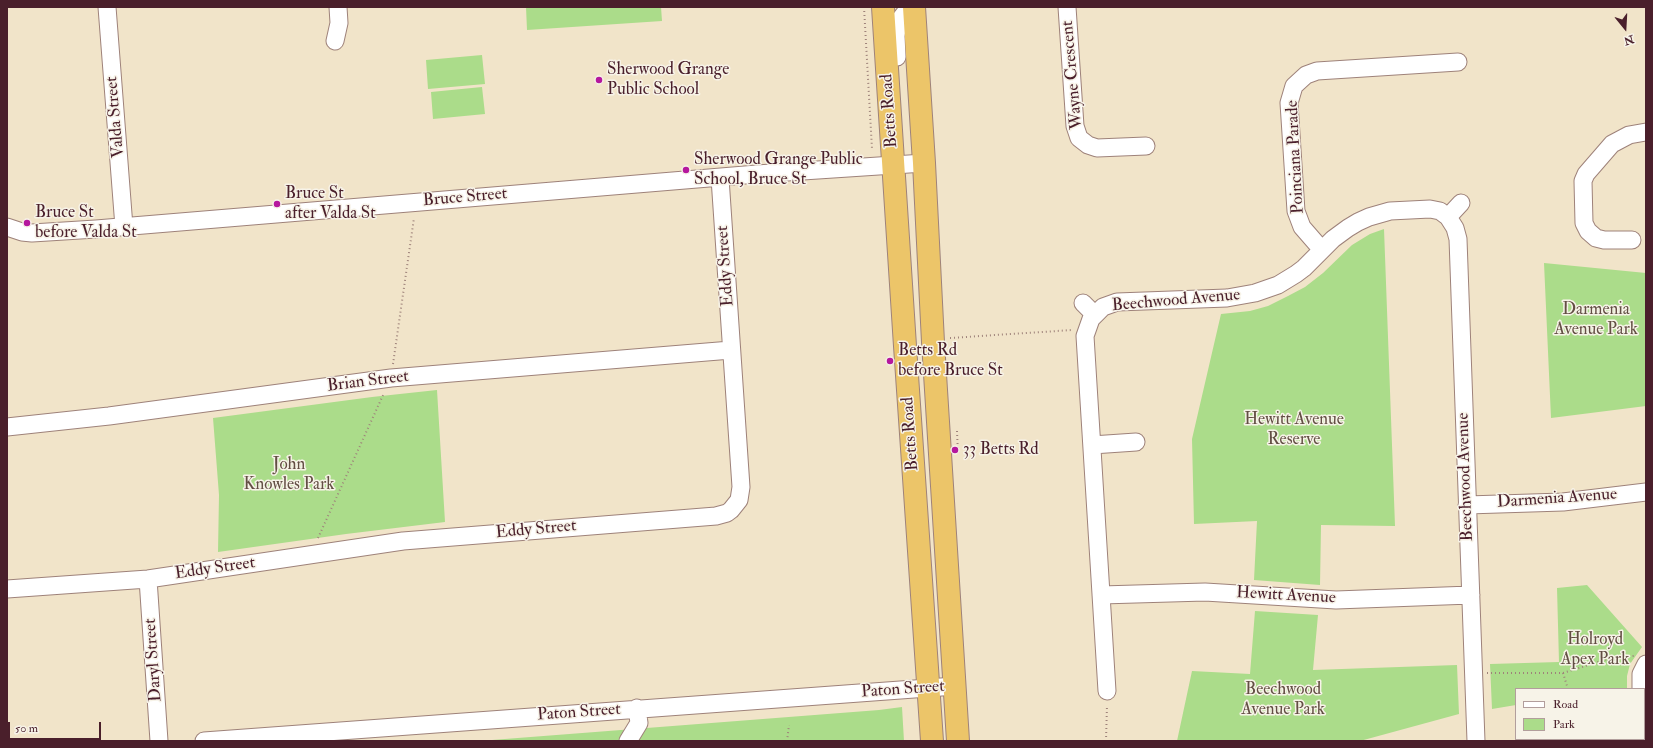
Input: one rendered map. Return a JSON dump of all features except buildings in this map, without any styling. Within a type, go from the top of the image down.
[{"type":"highway","name":"Betts Road","points":[[883,7],[932,741]]},
{"type":"highway","name":"Betts Road","points":[[916,7],[932,342],[958,741]]},
{"type":"street","name":"Valda Street","points":[[107,7],[124,227]]},
{"type":"street","points":[[335,41],[339,23],[338,7]]},
{"type":"street","points":[[888,80],[897,61],[896,36],[898,22],[904,14],[916,7]]},
{"type":"street","name":"Wayne Crescent","points":[[1066,7],[1076,126],[1079,145],[1088,145],[1097,148],[1146,146]]},
{"type":"street","name":"Poinciana Parade","points":[[1322,250],[1302,227],[1297,216],[1295,205],[1289,103],[1293,77],[1306,75],[1317,71],[1458,62]]},
{"type":"street","points":[[1632,240],[1609,241],[1596,238],[1588,231],[1584,223],[1584,179],[1612,144],[1629,135],[1646,132]]},
{"type":"street","name":"Bruce Street","points":[[7,227],[22,232],[32,233],[124,227],[720,178],[924,163]]},
{"type":"street","name":"Eddy Street","points":[[7,589],[148,578],[403,541],[726,514],[735,506],[741,494],[720,178]]},
{"type":"street","points":[[1448,217],[1461,203]]},
{"type":"street","name":"Beechwood Avenue","points":[[1107,691],[1085,336],[1088,324],[1088,308],[1103,307],[1117,302],[1227,298],[1255,293],[1278,285],[1296,274],[1348,228],[1369,217],[1401,210],[1430,209],[1440,211],[1448,217],[1455,228],[1458,239],[1476,741]]},
{"type":"street","name":"Brian Street","points":[[7,427],[108,416],[391,378],[731,350]]},
{"type":"street","points":[[1092,445],[1136,442]]},
{"type":"street","name":"Darmenia Avenue","points":[[1467,505],[1563,502],[1646,492]]},
{"type":"street","name":"Daryl Street","points":[[148,578],[159,741]]},
{"type":"street","name":"Hewitt Avenue","points":[[1102,596],[1219,593],[1296,599],[1336,600],[1471,595]]},
{"type":"street","points":[[1641,688],[1640,678],[1643,660]]},
{"type":"street","name":"Paton Street","points":[[204,741],[637,708],[955,686]]},
{"type":"street","points":[[628,741],[639,723],[637,708]]},
{"type":"path","points":[[864,7],[872,149]]},
{"type":"path","points":[[318,553],[317,542],[391,378],[414,218]]},
{"type":"path","points":[[947,338],[1086,330]]},
{"type":"path","points":[[1474,673],[1563,673],[1611,658],[1628,655],[1643,660]]},
{"type":"path","points":[[1563,673],[1568,688]]},
{"type":"path","points":[[1106,741],[1107,691]]},
{"type":"path","points":[[787,741],[789,725]]},
{"type":"green space","points":[[526,7],[661,7],[662,21],[527,30]]},
{"type":"green space","points":[[482,55],[485,84],[428,89],[426,60]]},
{"type":"green space","points":[[482,87],[485,114],[433,119],[431,92]]},
{"type":"green space","name":"Hewitt Avenue Reserve","points":[[1384,229],[1395,526],[1321,525],[1320,585],[1254,580],[1257,521],[1194,524],[1192,439],[1221,314],[1250,311],[1268,306],[1288,296],[1305,287],[1323,273],[1352,245],[1370,234]]},
{"type":"green space","name":"Darmenia Avenue Park","points":[[1544,263],[1646,273],[1646,406],[1551,418]]},
{"type":"green space","name":"John Knowles Park","points":[[437,390],[445,522],[218,552],[219,495],[213,418]]},
{"type":"green space","name":"Holroyd Apex Park","points":[[1587,585],[1642,647],[1630,664],[1627,676],[1627,688],[1515,688],[1515,705],[1492,709],[1490,664],[1559,662],[1557,588]]},
{"type":"green space","name":"Beechwood Avenue Park","points":[[1255,611],[1318,615],[1313,670],[1457,665],[1459,714],[1360,741],[1177,741],[1192,671],[1250,674]]},
{"type":"green space","points":[[902,707],[904,741],[479,741],[879,710]]},
{"type":"place","name":"Sherwood Grange Public School","points":[[599,80]]},
{"type":"place","name":"Sherwood Grange Public School, Bruce St","points":[[686,170]]},
{"type":"place","name":"Bruce St after Valda St","points":[[277,204]]},
{"type":"place","name":"Bruce St before Valda St","points":[[27,223]]},
{"type":"place","name":"Betts Rd before Bruce St","points":[[890,361]]},
{"type":"place","name":"33 Betts Rd","points":[[955,450]]}]
